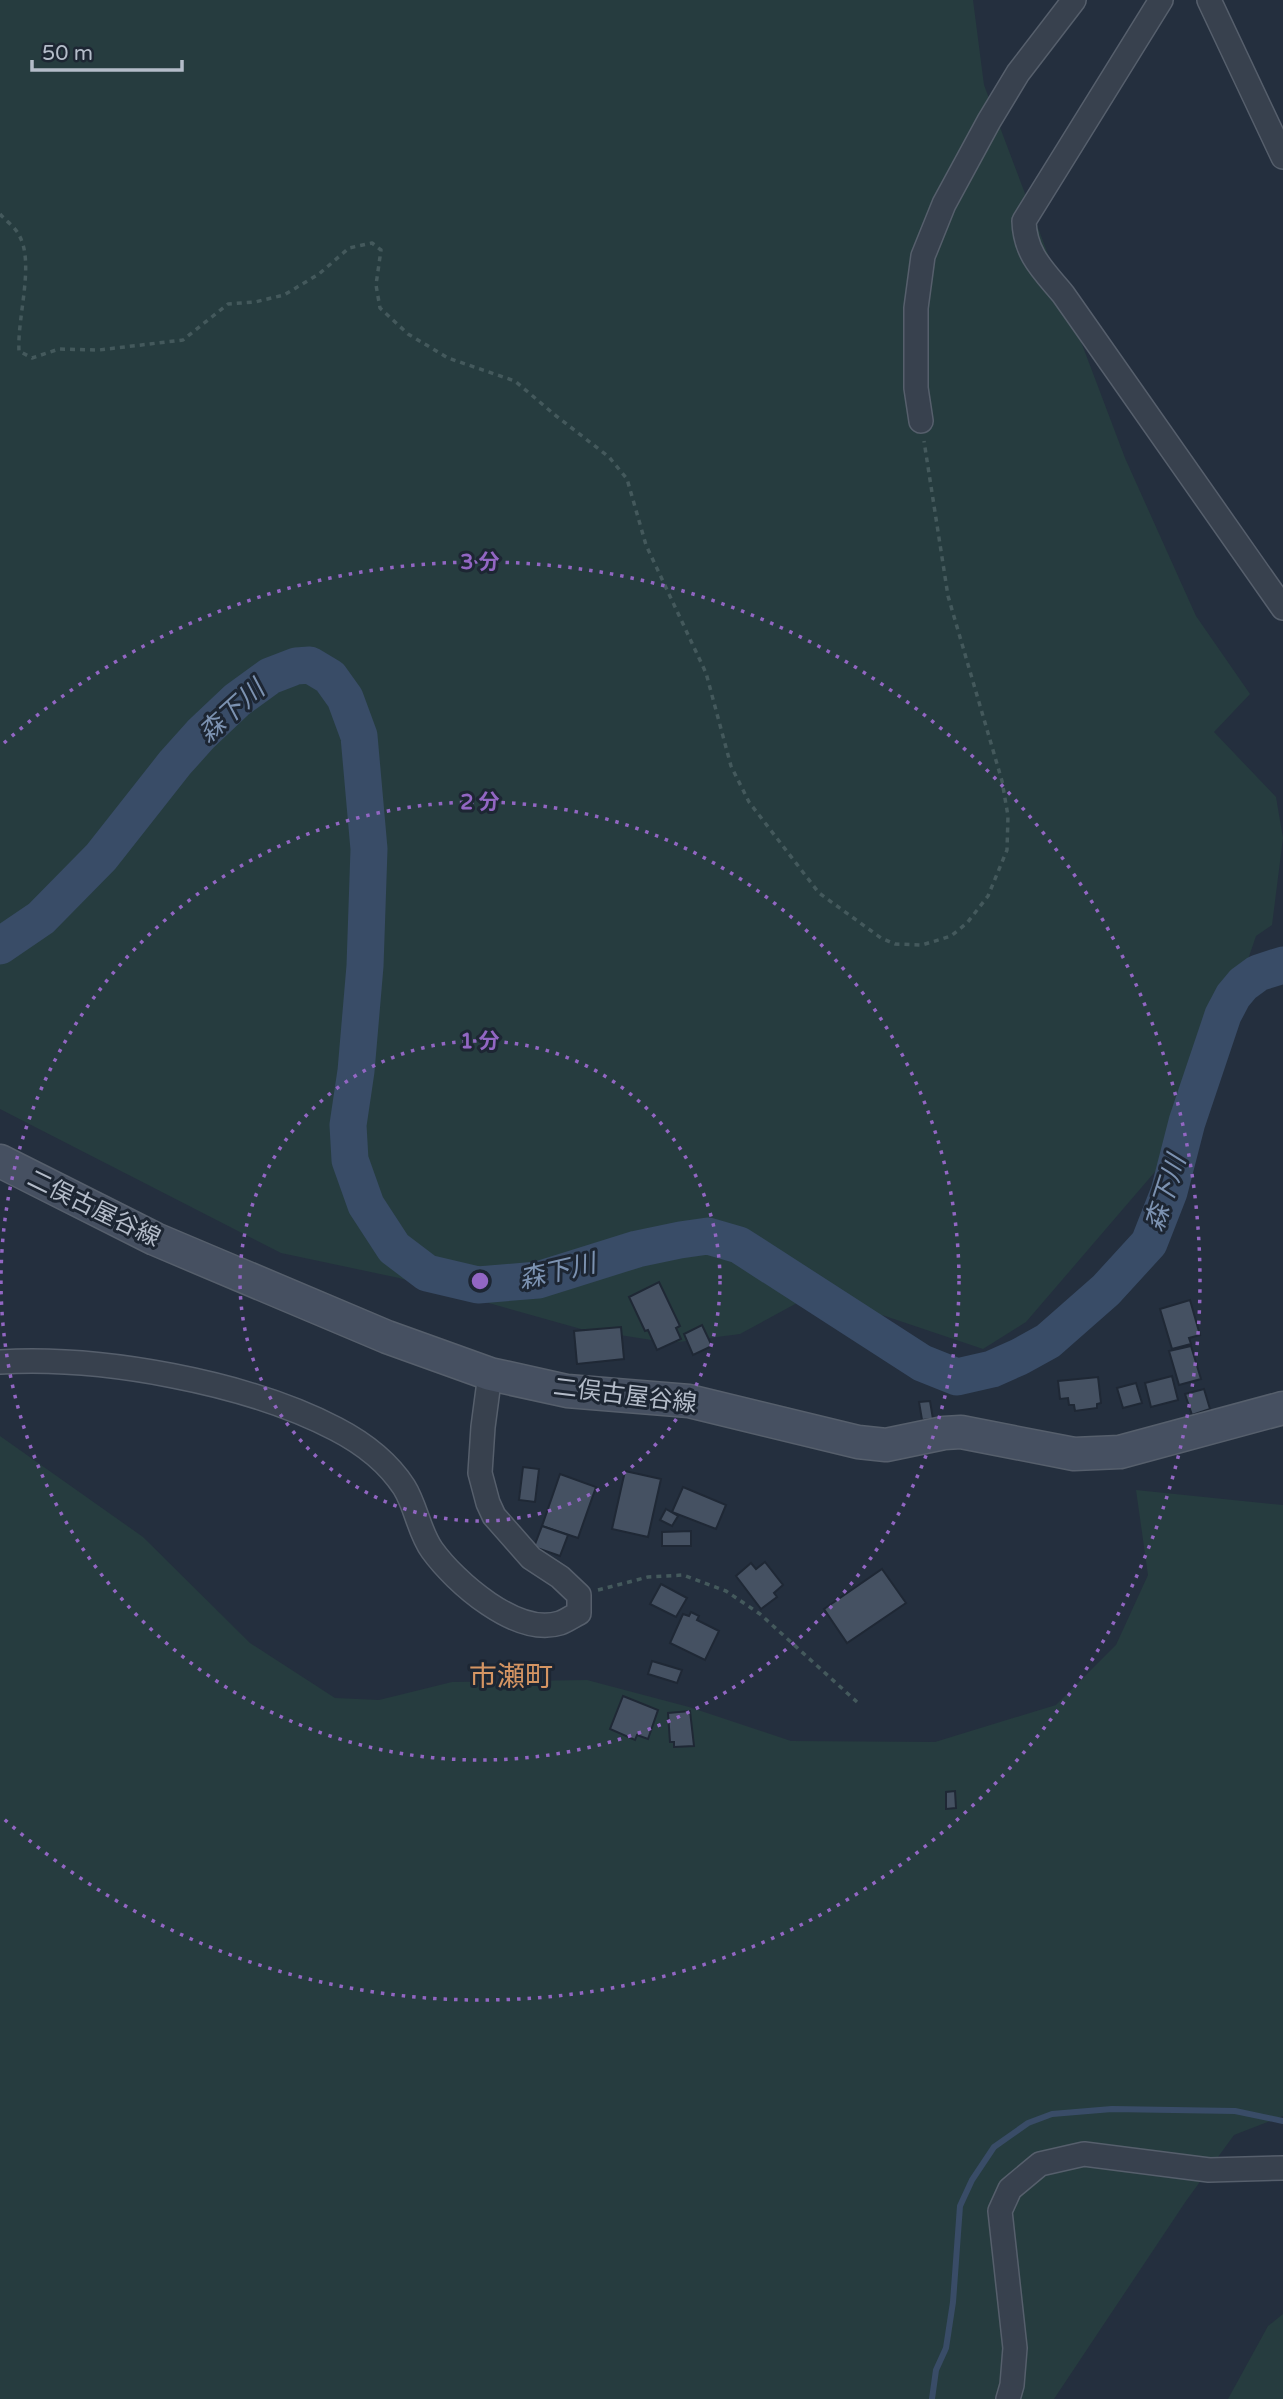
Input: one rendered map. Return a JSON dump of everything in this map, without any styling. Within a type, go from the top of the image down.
[{"type":"main road","name":"二俣古屋谷線","points":[[0,1161],[155,1239],[387,1337],[490,1374],[567,1391],[689,1401],[858,1442],[886,1445],[961,1432],[1074,1454],[1120,1452],[1214,1429],[1283,1408]]},
{"type":"street","points":[[921,421],[916,388],[916,308],[923,256],[944,204],[989,121],[1018,72],[1074,0]]},
{"type":"street","points":[[1161,0],[1024,221],[1024,238],[1035,261],[1063,294],[1283,608]]},
{"type":"street","points":[[1209,0],[1283,157]]},
{"type":"street","points":[[0,1363],[33,1360],[109,1366],[208,1384],[292,1408],[337,1429],[372,1450],[404,1488],[431,1549],[472,1593],[512,1617],[537,1624],[559,1624],[579,1613],[579,1595],[560,1577],[531,1558],[494,1516],[488,1503],[480,1473],[490,1374]]},
{"type":"street","points":[[1008,2399],[1016,2348],[1000,2211],[1010,2189],[1040,2164],[1084,2154],[1209,2170],[1283,2168]]},
{"type":"path","points":[[0,214],[19,234],[27,258],[18,332],[19,351],[32,358],[58,349],[99,350],[183,340],[228,304],[255,302],[284,295],[320,274],[349,248],[372,243],[381,250],[376,285],[380,308],[408,334],[448,358],[515,381],[609,457],[627,478],[646,545],[706,673],[731,766],[750,802],[819,893],[881,937],[895,944],[922,946],[951,936],[967,923],[988,896],[1007,850],[1008,816],[1002,781],[948,596],[921,421]]},
{"type":"path","points":[[579,1595],[648,1577],[683,1576],[726,1591],[760,1614],[857,1702]]},
{"type":"green space","points":[[0,0],[973,0],[984,85],[1125,458],[1196,616],[1250,694],[1214,732],[1276,797],[1283,838],[1272,925],[1256,936],[1190,1131],[1026,1322],[983,1349],[885,1316],[808,1297],[740,1334],[671,1343],[581,1329],[399,1278],[281,1253],[0,1109]]},
{"type":"green space","points":[[0,1436],[143,1537],[250,1643],[335,1698],[379,1700],[452,1682],[587,1680],[689,1707],[791,1741],[935,1742],[1056,1705],[1116,1645],[1148,1575],[1136,1490],[1283,1505],[1283,2116],[1234,2135],[1186,2201],[1054,2399],[0,2399]]},
{"type":"green space","points":[[1283,2314],[1283,2399],[1228,2399],[1268,2326]]},
{"type":"building","points":[[659,1282],[680,1326],[676,1328],[681,1339],[657,1350],[629,1297]]},
{"type":"building","points":[[1190,1300],[1200,1335],[1189,1338],[1191,1344],[1172,1349],[1160,1309]]},
{"type":"building","points":[[702,1325],[712,1346],[693,1355],[684,1334]]},
{"type":"building","points":[[621,1327],[624,1359],[577,1364],[574,1331]]},
{"type":"building","points":[[1191,1346],[1201,1379],[1179,1385],[1169,1351]]},
{"type":"building","points":[[1172,1376],[1178,1400],[1151,1407],[1145,1383]]},
{"type":"building","points":[[1098,1377],[1101,1403],[1097,1404],[1097,1408],[1075,1411],[1074,1405],[1069,1405],[1068,1398],[1060,1399],[1058,1381]]},
{"type":"building","points":[[1136,1383],[1142,1403],[1123,1408],[1117,1388]]},
{"type":"building","points":[[1204,1389],[1210,1409],[1192,1415],[1185,1394]]},
{"type":"building","points":[[930,1401],[933,1419],[922,1420],[919,1402]]},
{"type":"building","points":[[523,1467],[539,1469],[535,1502],[519,1500]]},
{"type":"building","points":[[625,1471],[661,1479],[648,1537],[612,1529]]},
{"type":"building","points":[[560,1474],[596,1487],[578,1538],[542,1526]]},
{"type":"building","points":[[683,1487],[726,1505],[716,1529],[672,1512]]},
{"type":"building","points":[[666,1509],[678,1516],[672,1526],[660,1520]]},
{"type":"building","points":[[542,1526],[568,1535],[560,1556],[534,1547]]},
{"type":"building","points":[[691,1531],[691,1546],[662,1546],[662,1532]]},
{"type":"building","points":[[765,1562],[783,1585],[774,1593],[777,1597],[761,1609],[736,1576],[751,1563],[756,1569]]},
{"type":"building","points":[[882,1569],[906,1603],[847,1643],[824,1609]]},
{"type":"building","points":[[661,1584],[687,1598],[676,1617],[650,1604]]},
{"type":"building","points":[[691,1612],[699,1616],[697,1620],[719,1631],[705,1660],[670,1643],[683,1614],[689,1616]]},
{"type":"building","points":[[652,1661],[682,1670],[677,1683],[648,1674]]},
{"type":"building","points":[[623,1696],[658,1710],[648,1739],[637,1735],[635,1740],[610,1729]]},
{"type":"building","points":[[690,1711],[694,1746],[674,1747],[674,1742],[670,1742],[668,1713]]},
{"type":"building","points":[[955,1791],[956,1808],[946,1809],[946,1792]]},
{"type":"waterway","name":"森下川","points":[[0,946],[41,918],[101,857],[175,763],[237,700],[270,676],[296,666],[310,665],[330,677],[345,698],[359,736],[369,849],[365,966],[356,1071],[348,1125],[350,1160],[366,1205],[394,1248],[427,1273],[478,1285],[538,1280],[637,1249],[708,1236],[739,1245],[922,1363],[957,1377],[992,1369],[1048,1341],[1106,1290],[1149,1243],[1169,1192],[1187,1122],[1223,1015],[1243,984],[1258,973],[1283,965]]},
{"type":"waterway","points":[[932,2399],[936,2370],[946,2348],[953,2302],[960,2206],[972,2180],[994,2147],[1028,2123],[1052,2114],[1112,2109],[1235,2111],[1283,2121]]},
{"type":"district","name":"市瀬町","points":[[511,1676]]}]
